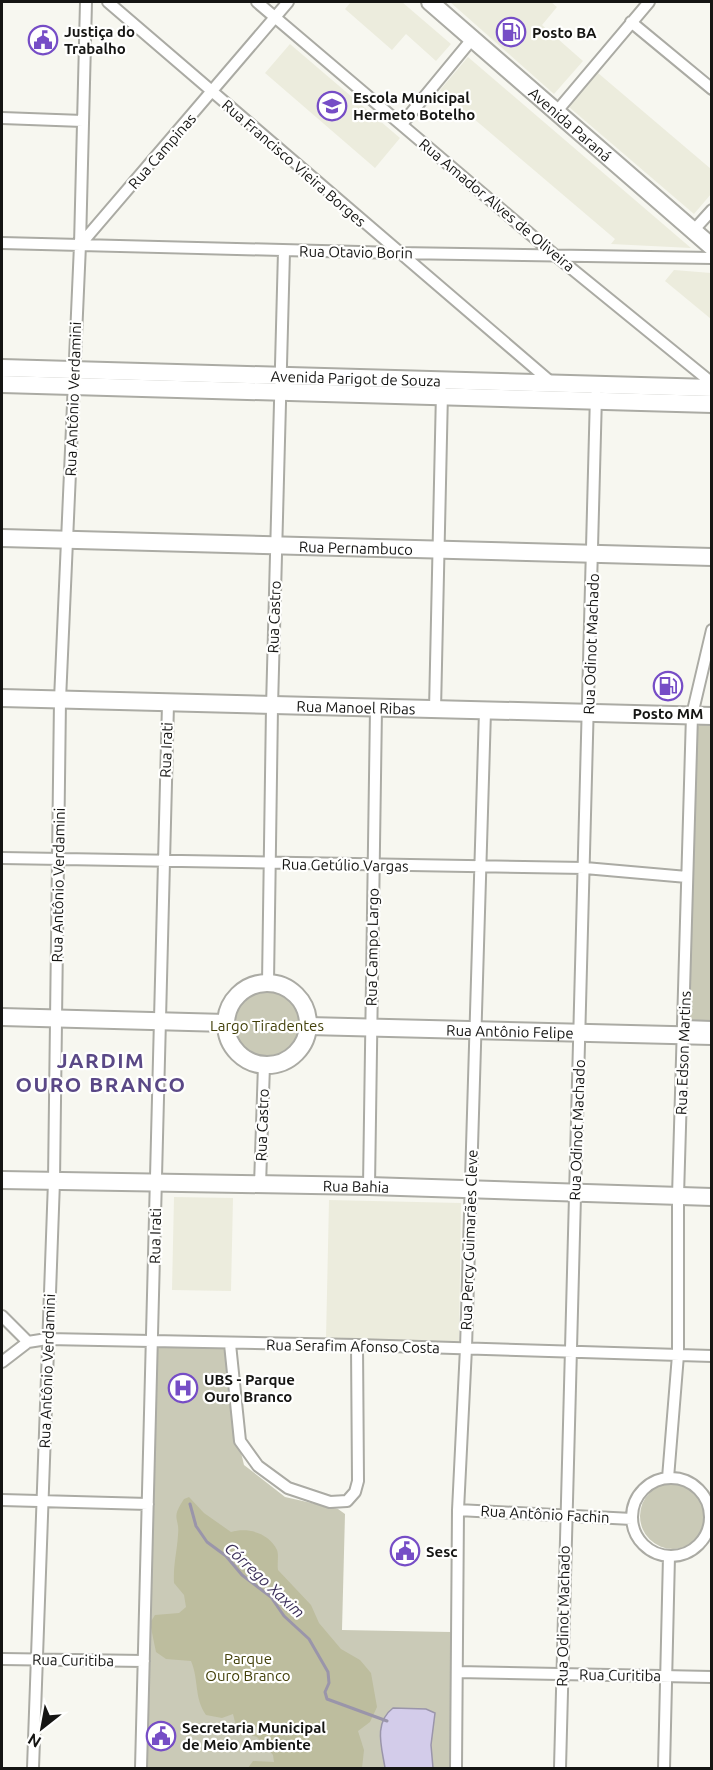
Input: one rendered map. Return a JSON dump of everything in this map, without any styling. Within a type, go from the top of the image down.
[{"type":"street","name":"Rua Antônio Verdamini","points":[[33,1768],[39,1660],[47,1339],[54,1181],[60,700],[80,245],[86,2]]},
{"type":"street","name":"Rua Francisco Vieira Borges","points":[[108,2],[398,253],[552,391]]},
{"type":"street","name":"Rua Amador Alves de Oliveira","points":[[258,2],[556,255],[711,383]]},
{"type":"street","name":"Rua Campinas","points":[[80,245],[213,93],[288,2]]},
{"type":"street","name":"Avenida Paraná","points":[[430,2],[711,247]]},
{"type":"street","points":[[557,111],[649,2]]},
{"type":"street","points":[[631,22],[711,89]]},
{"type":"street","points":[[402,124],[473,38]]},
{"type":"street","points":[[2,118],[83,121]]},
{"type":"street","points":[[693,231],[711,210]]},
{"type":"street","name":"Rua Otavio Borin","points":[[2,243],[711,258]]},
{"type":"street","name":"Rua Castro","points":[[268,983],[272,707],[284,250]]},
{"type":"street","name":"Avenida Parigot de Souza","points":[[2,368],[73,378]]},
{"type":"street","name":"Avenida Parigot de Souza","points":[[2,384],[73,378],[596,392],[711,388]]},
{"type":"street","points":[[435,710],[442,388]]},
{"type":"street","name":"Avenida Parigot de Souza","points":[[596,392],[711,404]]},
{"type":"street","name":"Rua Odinot Machado","points":[[560,1768],[596,392]]},
{"type":"street","name":"Rua Pernambuco","points":[[2,538],[711,557]]},
{"type":"street","name":"Rua Edson Martins","points":[[668,1478],[678,1355],[678,1196],[692,715],[711,630]]},
{"type":"street","name":"Rua Manoel Ribas","points":[[2,698],[272,707],[711,716]]},
{"type":"street","name":"Rua Irati","points":[[141,1768],[168,704]]},
{"type":"street","name":"Rua Campo Largo","points":[[369,1186],[376,709]]},
{"type":"street","name":"Rua Percy Guimarães Cleve","points":[[456,1768],[458,1510],[466,1348],[484,711]]},
{"type":"street","name":"Rua Getúlio Vargas","points":[[2,858],[585,868],[687,877]]},
{"type":"street","points":[[268,983],[292,992],[307,1013],[308,1026],[306,1039],[290,1059],[277,1064],[264,1065],[246,1059],[232,1047],[226,1023],[234,999],[255,985],[268,983]]},
{"type":"street","points":[[2,1017],[226,1023]]},
{"type":"street","name":"Rua Antônio Felipe","points":[[308,1026],[580,1032],[684,1031],[711,1027]]},
{"type":"street","name":"Rua Antônio Felipe","points":[[684,1031],[711,1036]]},
{"type":"street","name":"Rua Castro","points":[[260,1185],[264,1065]]},
{"type":"street","name":"Rua Bahia","points":[[2,1180],[369,1186],[711,1197]]},
{"type":"street","points":[[2,1316],[28,1342]]},
{"type":"street","name":"Rua Serafim Afonso Costa","points":[[2,1362],[28,1342],[47,1339],[357,1345],[711,1356]]},
{"type":"street","points":[[230,1344],[240,1441],[258,1466],[288,1488],[330,1502],[346,1501],[356,1492],[358,1481],[357,1345]]},
{"type":"street","points":[[668,1478],[692,1484],[708,1504],[711,1516],[705,1537],[698,1545],[680,1555],[669,1556],[648,1548],[634,1530],[632,1519],[636,1500],[642,1491],[658,1480],[668,1478]]},
{"type":"street","points":[[2,1500],[148,1504]]},
{"type":"street","name":"Rua Antônio Fachin","points":[[458,1510],[632,1519]]},
{"type":"street","points":[[664,1768],[669,1556]]},
{"type":"street","name":"Rua Curitiba","points":[[2,1659],[144,1662]]},
{"type":"street","name":"Rua Curitiba","points":[[457,1672],[711,1677]]},
{"type":"shaded area","points":[[351,2],[402,2],[451,44],[436,61],[406,34],[392,50],[345,9]]},
{"type":"shaded area","points":[[450,2],[551,2],[557,7],[542,25],[583,61],[554,94]]},
{"type":"shaded area","name":"Escola Municipal Hermeto Botelho","points":[[290,44],[400,138],[375,168],[265,73]]},
{"type":"shaded area","points":[[468,57],[691,248],[611,244],[615,239],[440,90]]},
{"type":"shaded area","points":[[598,73],[711,169],[711,194],[694,214],[569,107]]},
{"type":"shaded area","points":[[674,270],[711,273],[711,319],[665,281]]},
{"type":"shaded area","points":[[174,1197],[233,1198],[231,1291],[172,1290]]},
{"type":"shaded area","points":[[329,1200],[461,1203],[459,1342],[326,1339]]},
{"type":"shaded area","points":[[393,1708],[426,1709],[435,1713],[431,1745],[433,1768],[385,1768],[381,1728],[387,1714]]},
{"type":"green space","points":[[702,722],[711,722],[711,1023],[691,1022],[688,1017],[696,729]]},
{"type":"green space","name":"Largo Tiradentes","points":[[267,991],[280,994],[291,1001],[298,1012],[301,1025],[298,1038],[291,1049],[280,1056],[267,1059],[254,1056],[243,1049],[236,1038],[233,1025],[236,1012],[243,1001],[254,994]]},
{"type":"green space","name":"Parque Ouro Branco","points":[[154,1346],[227,1348],[238,1440],[244,1465],[285,1497],[338,1509],[345,1514],[342,1630],[451,1632],[450,1768],[143,1768]]},
{"type":"green space","points":[[673,1483],[685,1486],[696,1493],[703,1504],[706,1516],[703,1528],[696,1539],[685,1546],[673,1549],[661,1546],[650,1539],[643,1528],[640,1516],[643,1504],[650,1493],[661,1486]]},
{"type":"green space","points":[[189,1497],[204,1513],[231,1532],[251,1531],[269,1539],[277,1550],[278,1570],[311,1605],[319,1623],[341,1649],[360,1660],[371,1673],[377,1707],[370,1722],[358,1731],[364,1750],[362,1768],[248,1768],[253,1761],[274,1762],[273,1755],[257,1737],[237,1730],[233,1714],[222,1718],[206,1715],[198,1695],[191,1661],[166,1659],[156,1652],[150,1623],[155,1615],[179,1613],[186,1607],[184,1595],[174,1583],[174,1576],[178,1529],[176,1515],[184,1499]]},
{"type":"waterway","name":"Córrego Xaxim","points":[[190,1504],[196,1526],[207,1542],[226,1556],[242,1575],[271,1597],[284,1616],[309,1639],[328,1672],[329,1683],[325,1692],[327,1699],[387,1721]]},
{"type":"place","name":"Posto BA","points":[[511,32]]},
{"type":"place","name":"Justiça do Trabalho","points":[[43,40]]},
{"type":"place","name":"Escola Municipal Hermeto Botelho","points":[[332,106]]},
{"type":"place","name":"Posto MM","points":[[668,686]]},
{"type":"place","name":"UBS - Parque Ouro Branco","points":[[183,1388]]},
{"type":"place","name":"Sesc","points":[[405,1551]]},
{"type":"place","name":"Secretaria Municipal de Meio Ambiente","points":[[161,1736]]},
{"type":"district","name":"JARDIM OURO BRANCO","points":[[101,1072]]}]
